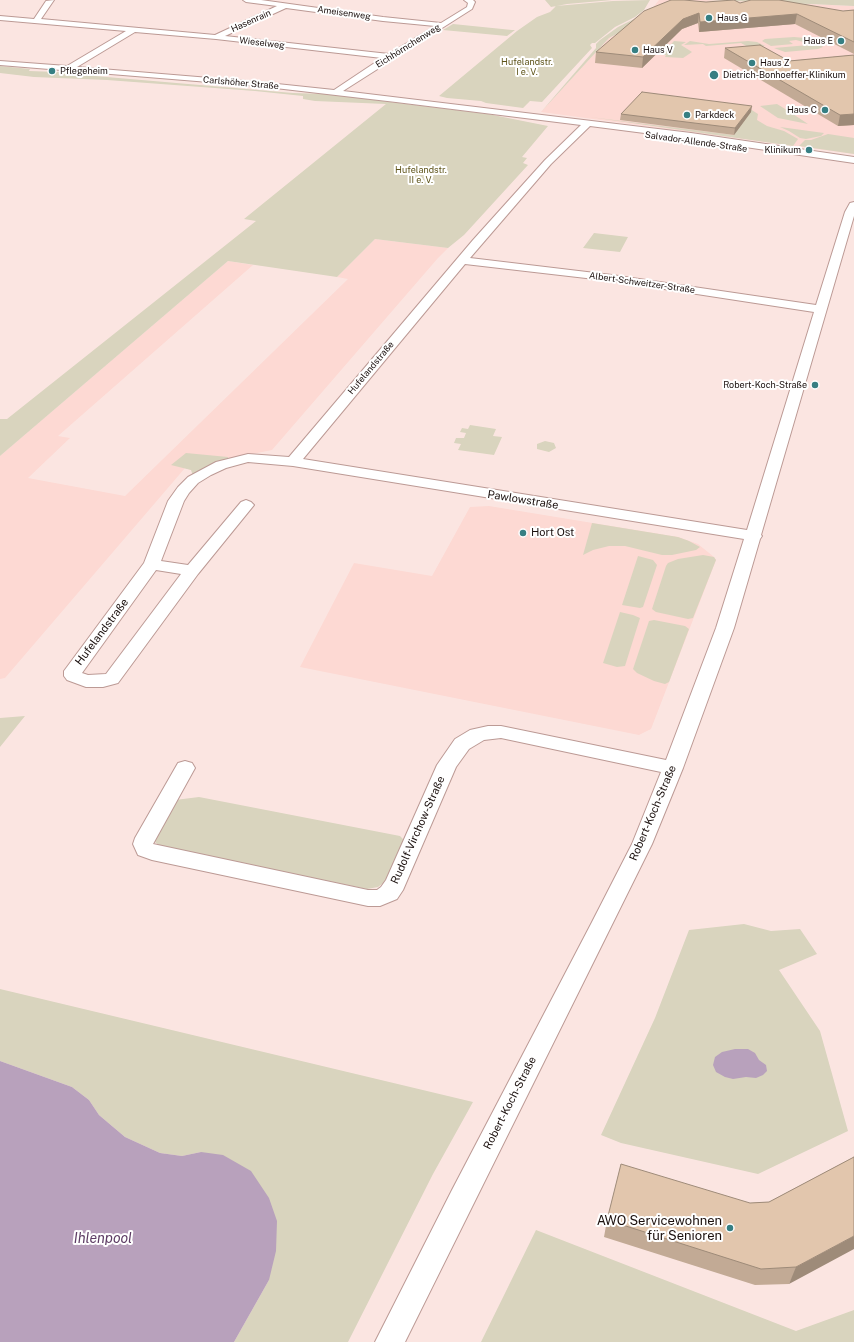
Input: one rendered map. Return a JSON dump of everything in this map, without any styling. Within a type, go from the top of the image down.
[{"type":"street","points":[[36,21],[48,2],[51,0]]},
{"type":"street","name":"Ameisenweg","points":[[246,0],[383,19],[442,25]]},
{"type":"street","name":"Eichhörnchenweg","points":[[336,92],[470,8],[472,2],[467,0]]},
{"type":"street","name":"Hasenrain","points":[[216,37],[286,5]]},
{"type":"street","name":"Wieselweg","points":[[0,18],[216,37],[391,57]]},
{"type":"street","points":[[68,69],[134,30]]},
{"type":"street","name":"Carlshöher Straße","points":[[0,64],[336,92],[480,109]]},
{"type":"street","name":"Salvador-Allende-Straße","points":[[480,109],[540,122],[586,125],[748,144],[854,160]]},
{"type":"street","name":"Salvador-Allende-Straße","points":[[586,125],[854,166]]},
{"type":"street","name":"Hufelandstraße","points":[[246,505],[192,571],[112,679],[103,682],[86,681],[74,676],[73,671],[152,564],[176,501],[193,480],[221,465],[248,458],[293,462],[462,260],[548,162],[586,125]]},
{"type":"street","name":"Robert-Koch-Straße","points":[[390,1342],[461,1199],[642,844],[673,768],[725,628],[754,536],[821,309],[842,252],[850,212],[854,205]]},
{"type":"street","name":"Albert-Schweitzer-Straße","points":[[462,260],[612,278],[821,309]]},
{"type":"street","name":"Pawlowstraße","points":[[293,462],[754,536]]},
{"type":"street","points":[[152,564],[192,571]]},
{"type":"street","name":"Rudolf-Virchow-Straße","points":[[185,768],[145,838],[143,844],[145,849],[152,852],[368,898],[380,898],[389,893],[395,884],[446,765],[462,744],[477,735],[488,732],[501,732],[673,768]]},
{"type":"shaded area","name":"Dietrich-Bonhoeffer-Klinikum","points":[[659,0],[705,0],[854,6],[854,154],[541,112],[609,38],[626,29],[650,11]]},
{"type":"shaded area","points":[[375,239],[448,248],[272,450],[228,459],[191,470],[185,468],[5,678],[0,679],[0,456],[228,261],[253,265],[58,436],[70,438],[28,478],[125,496],[348,279],[337,277]]},
{"type":"shaded area","points":[[489,506],[678,537],[698,544],[714,557],[716,560],[651,729],[639,735],[300,667],[354,563],[432,576],[470,507]]},
{"type":"green space","points":[[545,0],[612,0],[551,7]]},
{"type":"green space","name":"Hufelandstr. I e. V.","points":[[650,0],[644,10],[635,17],[615,27],[595,43],[592,43],[590,45],[592,48],[542,102],[530,101],[523,108],[439,96],[517,31],[537,17],[550,12],[556,6],[613,1]]},
{"type":"green space","points":[[705,0],[854,0],[854,6],[810,4]]},
{"type":"green space","points":[[638,17],[626,29],[609,38],[541,112],[596,48],[596,44],[600,40],[618,27]]},
{"type":"green space","points":[[453,24],[515,30],[507,36],[443,30]]},
{"type":"green space","points":[[794,37],[805,38],[815,42],[807,43],[796,40],[789,41],[793,44],[771,46],[762,41],[765,39]]},
{"type":"green space","points":[[674,41],[686,42],[681,45],[692,52],[683,58],[665,57],[666,55],[661,55]]},
{"type":"green space","points":[[690,41],[709,44],[748,41],[757,42],[765,46],[750,48],[741,43],[706,46],[703,44],[684,45]]},
{"type":"green space","points":[[820,44],[823,47],[818,49],[785,52],[774,48]]},
{"type":"green space","name":"Hufelandstr. II e. V.","points":[[0,66],[30,69],[29,71],[85,73],[95,76],[293,93],[326,94],[488,114],[548,126],[522,157],[527,158],[523,163],[528,165],[464,235],[448,248],[375,239],[337,277],[228,261],[0,456],[0,419],[7,419],[256,221],[244,219],[386,104],[315,101],[303,99],[303,96],[255,91],[107,80],[34,77],[0,73]]},
{"type":"green space","points":[[777,104],[808,124],[778,118],[760,106]]},
{"type":"green space","points":[[747,107],[758,114],[757,120],[767,126],[784,131],[798,139],[793,146],[590,117],[734,135]]},
{"type":"green space","points":[[780,127],[824,133],[821,136],[806,139],[800,138]]},
{"type":"green space","points":[[828,134],[854,138],[854,154],[799,146],[805,140],[811,140]]},
{"type":"green space","points":[[594,233],[628,237],[620,252],[583,248]]},
{"type":"green space","points":[[470,425],[496,429],[493,436],[502,437],[494,455],[458,450],[461,444],[454,443],[456,438],[464,438],[466,433],[460,432],[462,428],[468,429]]},
{"type":"green space","points":[[545,441],[554,443],[556,448],[549,452],[537,449],[537,444]]},
{"type":"green space","points":[[186,453],[228,457],[228,459],[202,469],[193,476],[191,470],[171,465]]},
{"type":"green space","points":[[592,523],[678,537],[700,547],[696,550],[672,555],[662,555],[625,546],[609,546],[593,550],[583,555]]},
{"type":"green space","points":[[703,555],[714,557],[716,560],[693,618],[688,619],[656,612],[652,609],[668,563],[678,559]]},
{"type":"green space","points":[[638,556],[653,560],[657,565],[643,607],[640,608],[622,605]]},
{"type":"green space","points":[[620,612],[640,618],[625,666],[617,667],[603,663]]},
{"type":"green space","points":[[654,620],[685,626],[689,629],[669,682],[665,684],[654,681],[637,673],[633,669],[649,621]]},
{"type":"green space","points":[[25,716],[0,747],[0,718]]},
{"type":"green space","points":[[199,797],[400,836],[405,841],[386,881],[378,887],[367,889],[161,847],[155,842],[158,831],[175,800]]},
{"type":"green space","points":[[744,924],[771,931],[800,929],[817,954],[779,970],[820,1031],[848,1131],[758,1174],[621,1143],[601,1135],[655,1018],[689,930]]},
{"type":"green space","points":[[0,989],[473,1102],[433,1174],[348,1342],[234,1342],[269,1280],[201,1152],[182,1156],[160,1153],[125,1137],[99,1115],[89,1100],[72,1087],[0,1061]]},
{"type":"green space","points":[[536,1230],[796,1331],[854,1310],[854,1342],[481,1342]]},
{"type":"water","points":[[735,1049],[748,1049],[755,1053],[759,1060],[766,1065],[767,1071],[763,1075],[756,1078],[746,1077],[733,1079],[716,1072],[713,1065],[715,1057],[722,1052]]},
{"type":"water","name":"Ihlenpool","points":[[0,1061],[72,1087],[89,1100],[99,1115],[125,1137],[160,1153],[182,1156],[201,1152],[223,1155],[251,1171],[269,1198],[277,1221],[276,1251],[269,1280],[234,1342],[0,1342]]},
{"type":"building","points":[[671,0],[706,2],[734,0],[740,3],[751,0],[779,0],[843,11],[854,10],[854,42],[797,14],[700,22],[699,13],[683,19],[643,57],[596,52],[644,11]]},
{"type":"building","points":[[760,45],[789,61],[854,55],[854,114],[840,115],[725,48]]},
{"type":"building","name":"Parkdeck","points":[[642,92],[752,106],[735,128],[621,114]]},
{"type":"building","name":"AWO Servicewohnen für Senioren","points":[[854,1157],[854,1236],[796,1267],[761,1269],[607,1220],[621,1164],[750,1203],[769,1202]]},
{"type":"place","name":"Haus G","points":[[709,18]]},
{"type":"place","name":"Haus E","points":[[841,41]]},
{"type":"place","name":"Haus V","points":[[635,50]]},
{"type":"place","name":"Haus Z","points":[[752,63]]},
{"type":"place","name":"Pflegeheim","points":[[52,71]]},
{"type":"place","name":"Dietrich-Bonhoeffer-Klinikum","points":[[714,75]]},
{"type":"place","name":"Haus C","points":[[825,110]]},
{"type":"place","name":"Parkdeck","points":[[687,115]]},
{"type":"place","name":"Klinikum","points":[[809,150]]},
{"type":"place","name":"Robert-Koch-Straße","points":[[815,385]]},
{"type":"place","name":"Hort Ost","points":[[523,533]]},
{"type":"place","name":"AWO Servicewohnen für Senioren","points":[[730,1228]]}]
